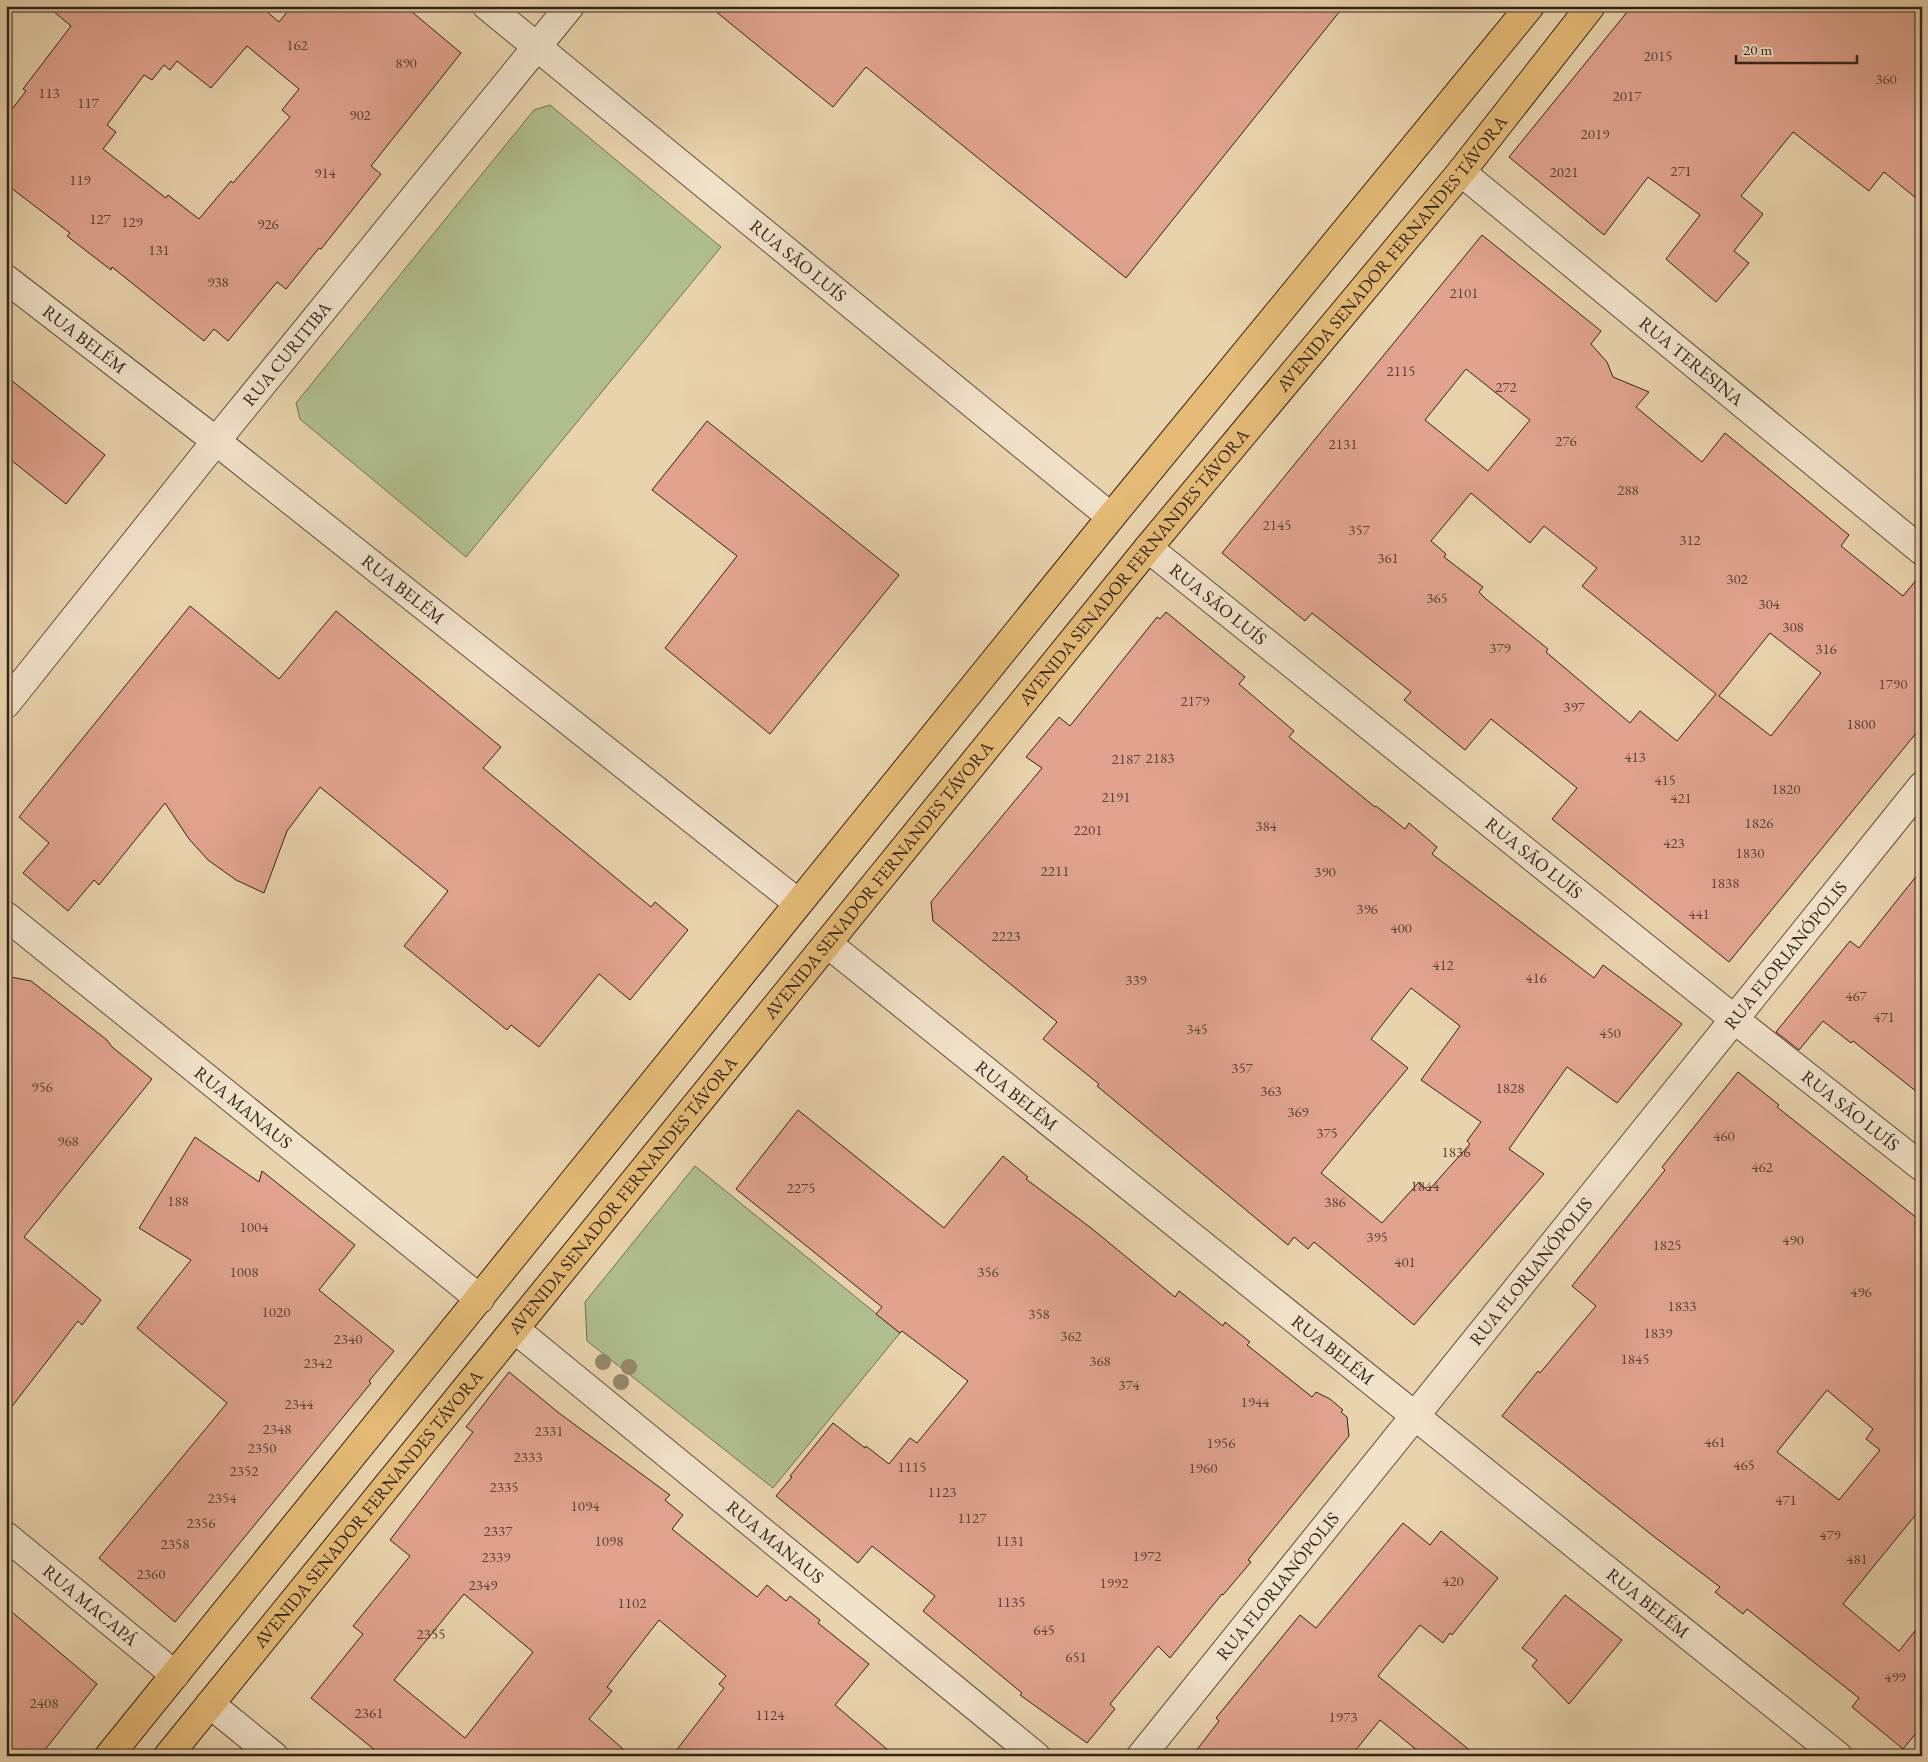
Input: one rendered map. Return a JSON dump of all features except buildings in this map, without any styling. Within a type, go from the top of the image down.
[{"type":"main road","points":[[109,1756],[1111,517],[1530,6]]},
{"type":"main road","name":"AVENIDA SENADOR FERNANDES TÁVORA","points":[[168,1756],[516,1330],[1148,548],[1460,172],[1591,6]]},
{"type":"street","name":"RUA SÃO LUÍS","points":[[487,6],[1111,517]]},
{"type":"street","name":"RUA CURITIBA","points":[[6,704],[216,441],[570,6]]},
{"type":"street","name":"RUA TERESINA","points":[[1460,172],[1922,551]]},
{"type":"street","name":"RUA BELÉM","points":[[6,279],[216,441],[798,903]]},
{"type":"street","name":"RUA SÃO LUÍS","points":[[1148,548],[1734,1019],[1922,1167]]},
{"type":"street","name":"RUA FLORIANÓPOLIS","points":[[1141,1756],[1922,786]]},
{"type":"street","name":"RUA MANAUS","points":[[6,916],[480,1299]]},
{"type":"street","name":"RUA BELÉM","points":[[828,944],[1838,1756]]},
{"type":"street","name":"RUA MANAUS","points":[[516,1330],[1036,1756]]},
{"type":"street","name":"RUA MACAPÁ","points":[[6,1536],[175,1675]]},
{"type":"street","points":[[210,1704],[274,1756]]},
{"type":"green space","points":[[550,105],[721,247],[466,557],[300,419],[296,403],[534,110]]},
{"type":"green space","points":[[695,1166],[900,1333],[773,1488],[587,1341],[585,1302]]}]
